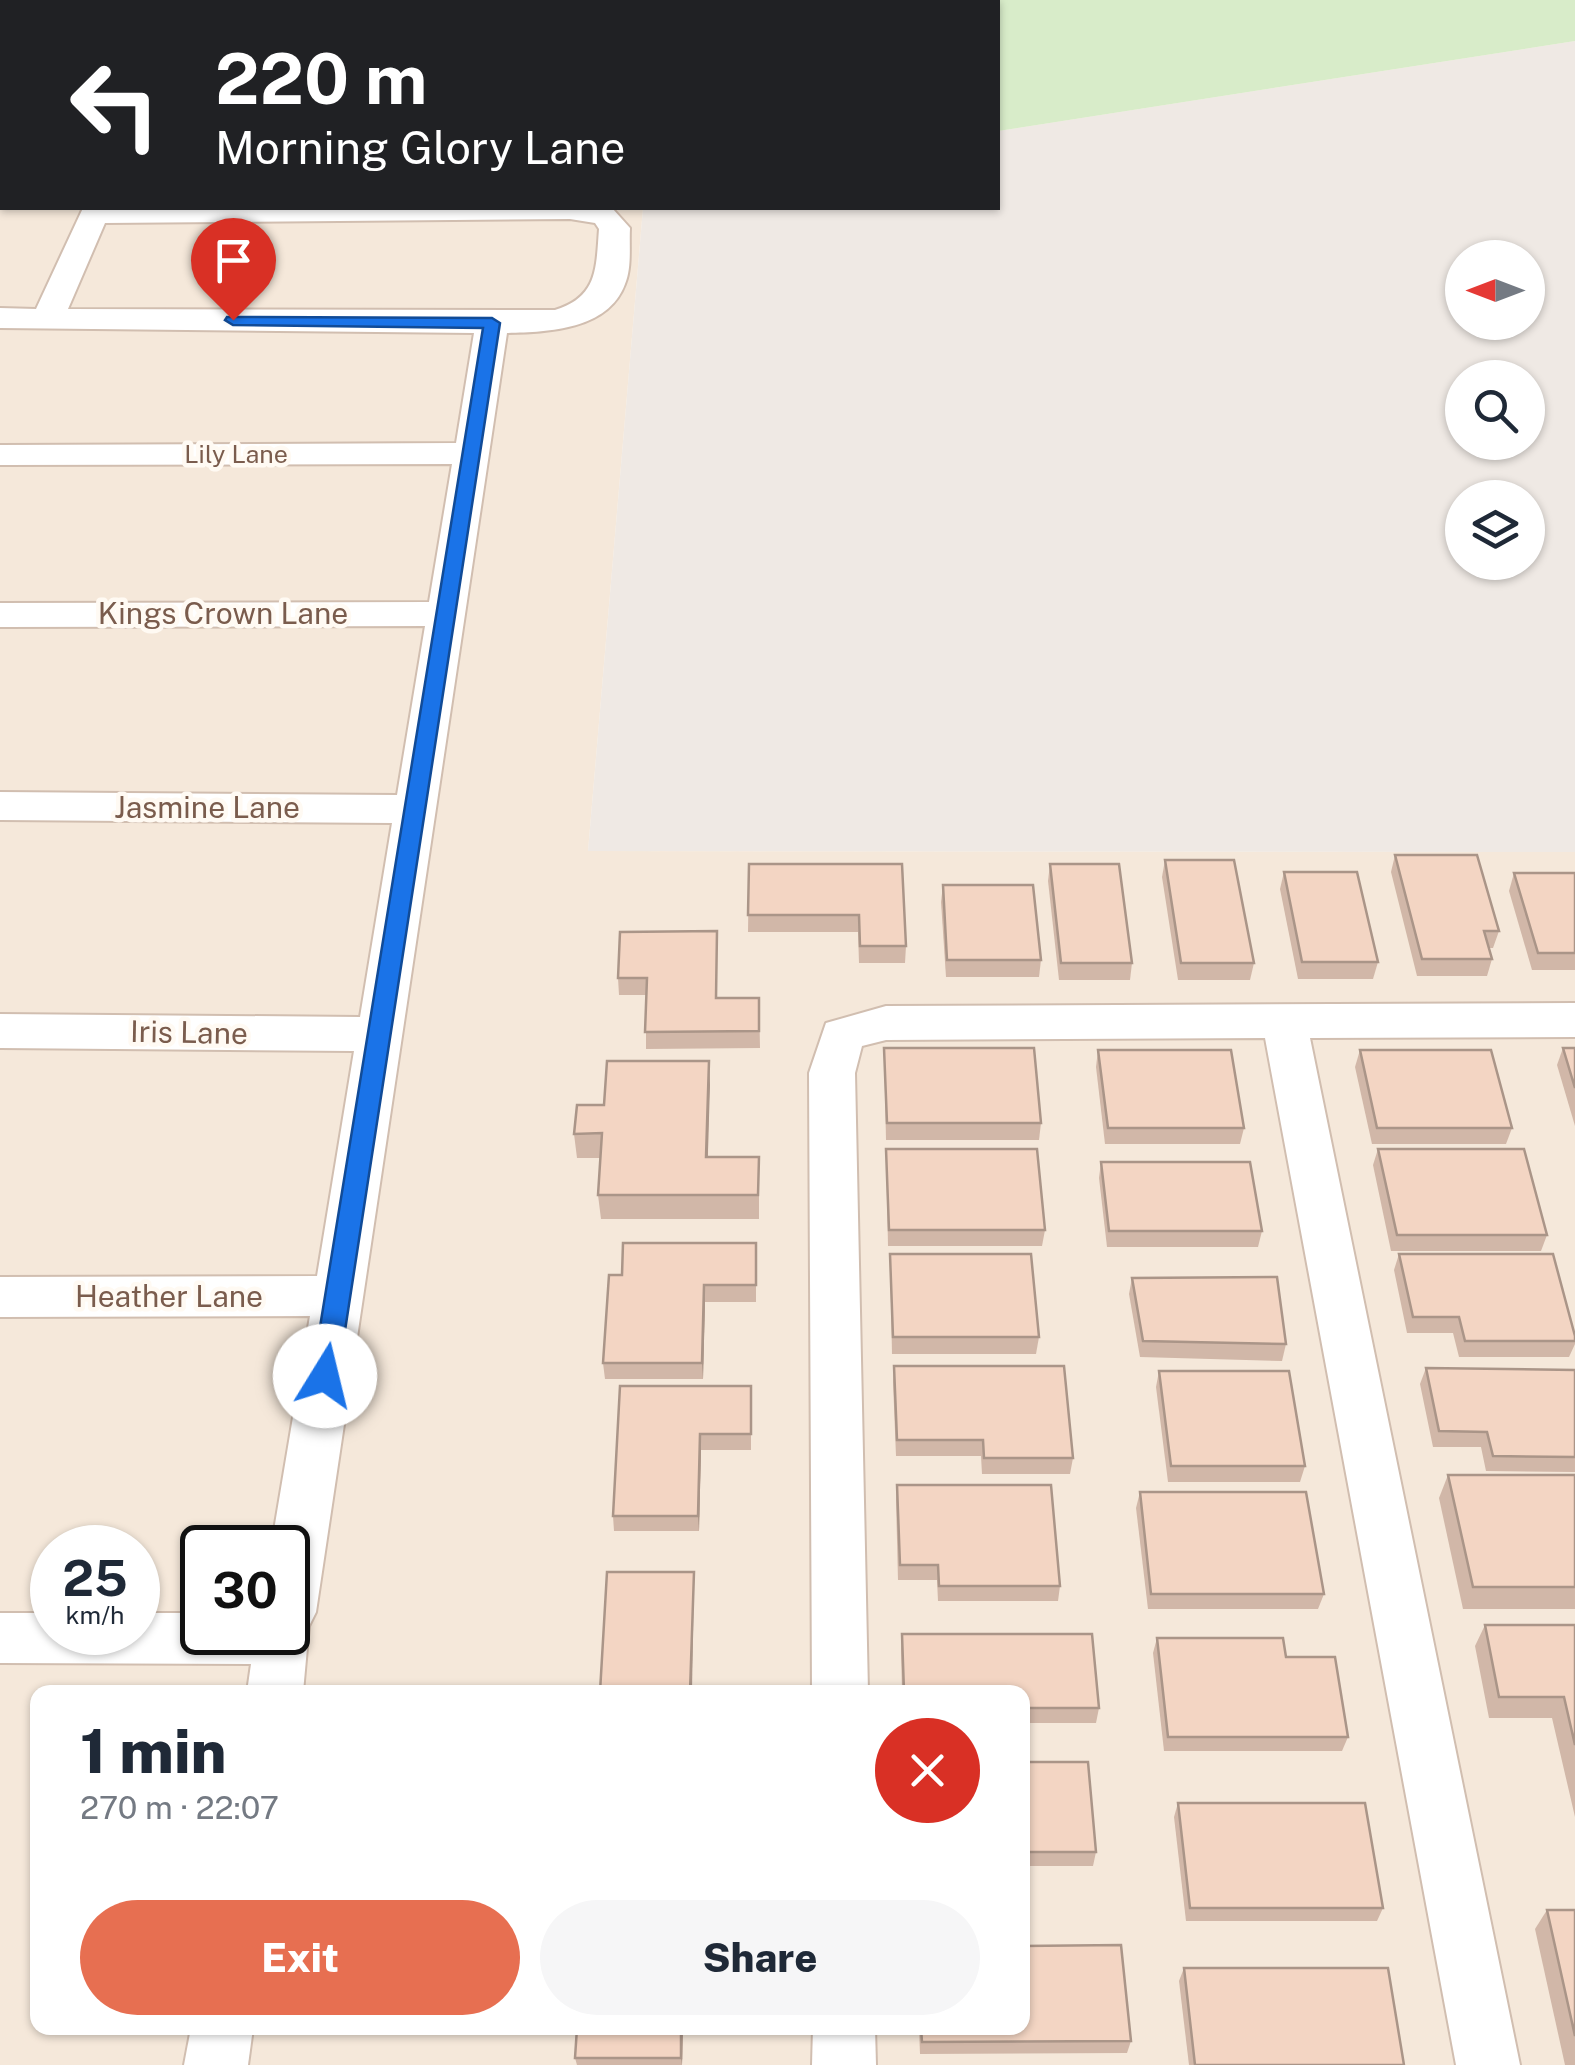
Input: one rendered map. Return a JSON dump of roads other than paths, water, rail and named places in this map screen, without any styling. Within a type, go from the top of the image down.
[{"type":"street","points":[[0,318],[549,321],[588,310],[608,288],[615,228],[605,216],[570,210],[94,214],[48,318]]},
{"type":"street","points":[[301,1525],[492,323]]},
{"type":"street","name":"Lily Lane","points":[[0,455],[472,453]]},
{"type":"street","name":"Kings Crown Lane","points":[[0,614],[446,614]]},
{"type":"street","name":"Jasmine Lane","points":[[0,806],[415,809]]},
{"type":"street","points":[[840,1685],[832,1073],[842,1035],[886,1023],[1575,1020]]},
{"type":"street","points":[[1284,1021],[1488,2065]]},
{"type":"street","name":"Iris Lane","points":[[0,1031],[379,1034]]},
{"type":"street","name":"Heather Lane","points":[[0,1297],[338,1296]]},
{"type":"street","points":[[0,1638],[180,1642]]},
{"type":"street","points":[[216,2065],[221,2035]]},
{"type":"street","points":[[844,2035],[844,2065]]}]
